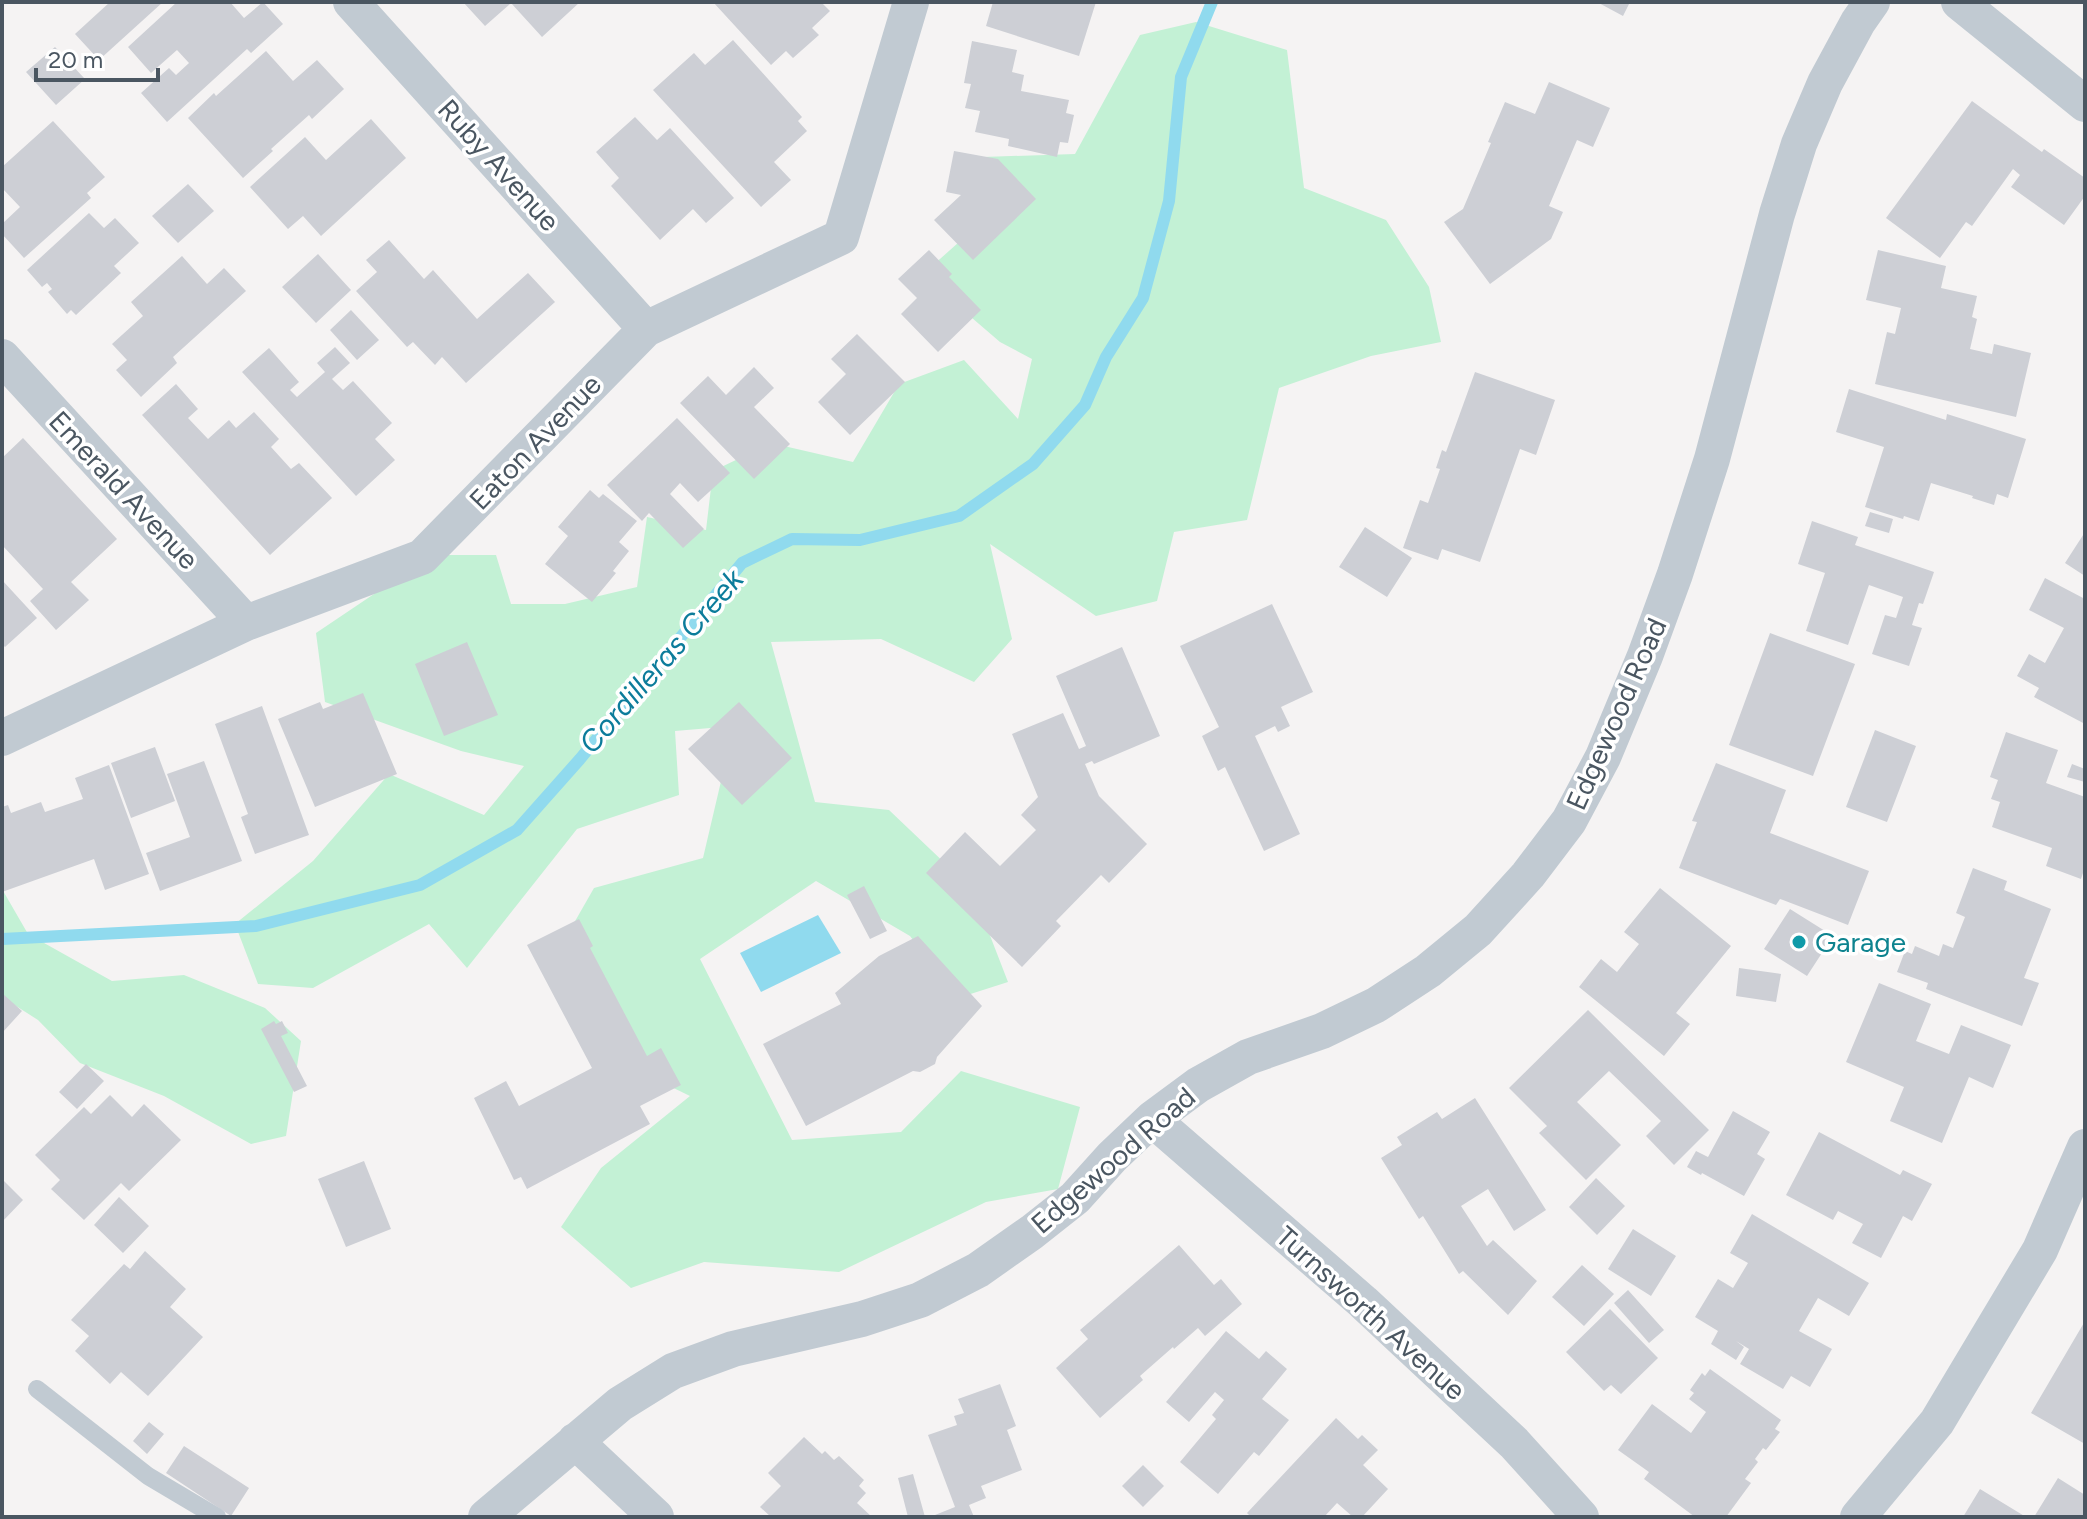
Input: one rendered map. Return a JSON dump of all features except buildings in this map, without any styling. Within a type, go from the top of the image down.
[{"type":"street","name":"Ruby Avenue","points":[[351,2],[646,329]]},
{"type":"street","name":"Eaton Avenue","points":[[2,738],[246,623],[422,557],[646,329],[841,237],[911,2]]},
{"type":"street","name":"Edgewood Road","points":[[486,1517],[620,1404],[673,1371],[733,1349],[877,1315],[920,1300],[978,1270],[1075,1198],[1152,1119],[1198,1085],[1248,1057],[1322,1031],[1376,1005],[1428,971],[1478,930],[1528,875],[1569,821],[1603,757],[1675,574],[1712,459],[1777,214],[1799,144],[1825,83],[1872,2]]},
{"type":"street","points":[[1959,2],[2085,104]]},
{"type":"street","name":"Emerald Avenue","points":[[2,357],[246,623]]},
{"type":"street","name":"Turnsworth Avenue","points":[[1152,1119],[1363,1302],[1514,1443],[1581,1517]]},
{"type":"street","points":[[1858,1517],[1937,1422],[2040,1250],[2085,1147]]},
{"type":"street","points":[[575,1441],[656,1517]]},
{"type":"lane","points":[[37,1389],[148,1476],[217,1517]]},
{"type":"green space","points":[[1196,22],[1287,50],[1304,188],[1386,220],[1429,287],[1441,342],[1371,356],[1279,388],[1247,520],[1174,532],[1157,601],[1096,616],[990,544],[1012,639],[974,682],[881,639],[771,642],[815,802],[889,810],[972,889],[1008,982],[958,998],[910,936],[816,881],[700,959],[792,1140],[901,1132],[961,1071],[1080,1107],[1058,1189],[986,1202],[839,1272],[704,1262],[631,1288],[561,1227],[601,1168],[690,1096],[587,1046],[550,965],[594,888],[703,858],[734,726],[675,731],[679,795],[577,829],[467,968],[429,924],[313,988],[258,984],[235,924],[313,861],[389,774],[484,815],[524,766],[461,751],[325,702],[316,633],[432,555],[496,555],[511,604],[565,604],[637,587],[647,517],[706,530],[713,471],[771,443],[853,462],[899,384],[964,360],[1018,419],[1032,359],[1000,342],[922,275],[986,218],[983,157],[1075,154],[1140,35]]},
{"type":"green space","points":[[2,889],[28,934],[112,981],[184,975],[265,1008],[301,1041],[286,1136],[251,1144],[164,1096],[80,1063],[38,1020],[2,997]]},
{"type":"water","points":[[818,915],[841,953],[761,992],[740,953]]},
{"type":"waterway","name":"Cordilleras Creek","points":[[2,939],[256,926],[420,885],[517,830],[580,759],[742,563],[792,539],[860,540],[959,516],[1033,464],[1085,405],[1106,357],[1143,298],[1169,201],[1181,77],[1212,2]]},
{"type":"place","name":"Garage","points":[[1799,942]]}]
